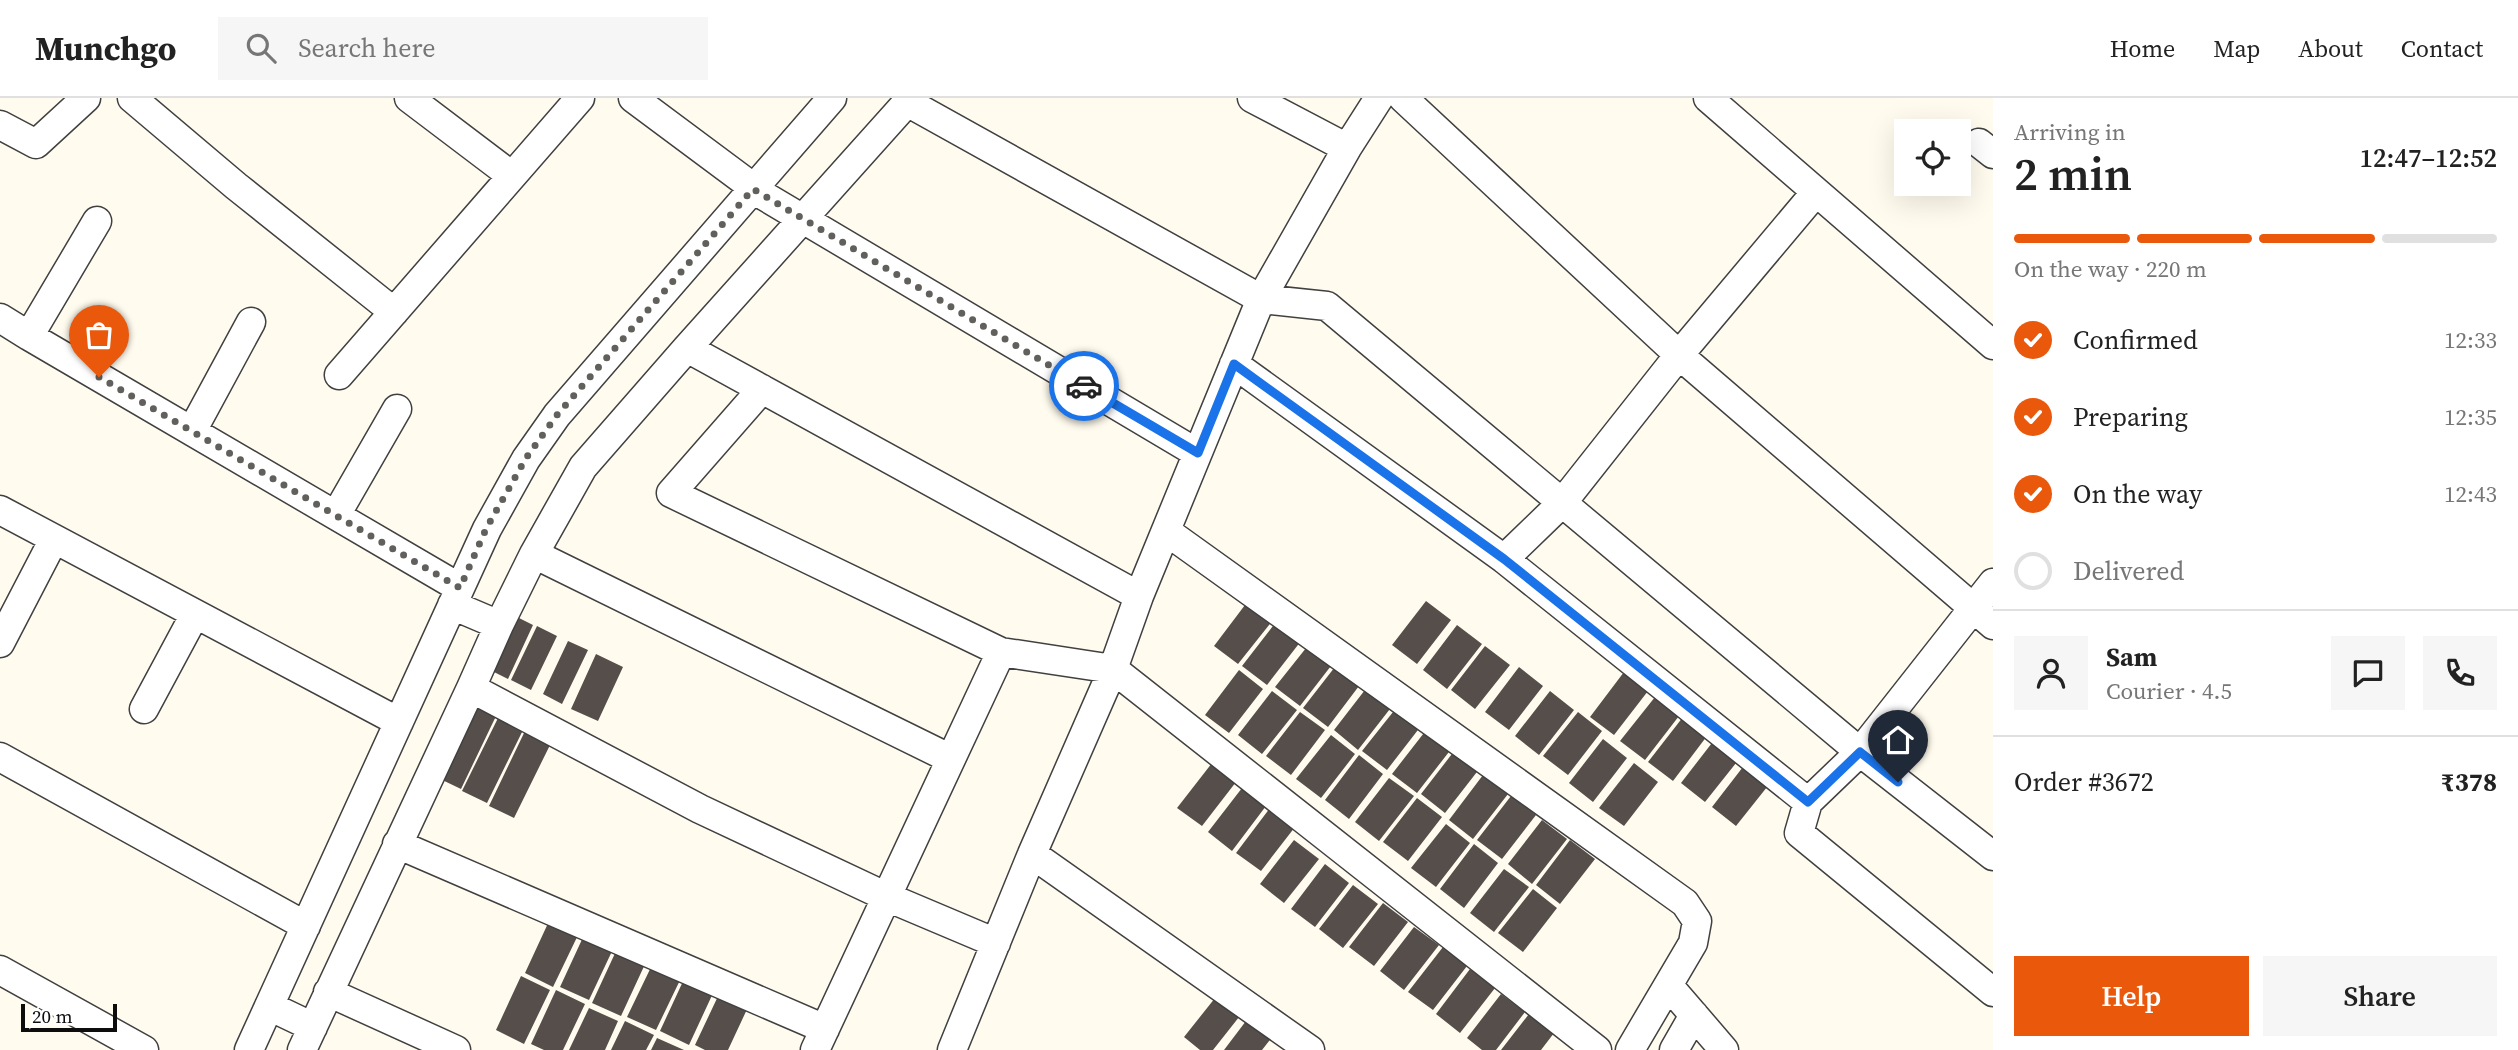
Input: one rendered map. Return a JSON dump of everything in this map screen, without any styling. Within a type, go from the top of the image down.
[{"type":"street","points":[[0,125],[36,144],[86,98]]},
{"type":"street","points":[[132,98],[236,186],[394,312]]},
{"type":"street","points":[[409,98],[512,176]]},
{"type":"street","points":[[339,375],[580,98]]},
{"type":"street","points":[[633,98],[778,203],[1198,453]]},
{"type":"street","points":[[294,1023],[306,926],[399,722],[473,610],[534,554],[583,467],[687,348],[778,203],[832,98]]},
{"type":"street","points":[[1252,98],[1347,148]]},
{"type":"street","points":[[959,1046],[996,943],[1113,669],[1139,596],[1261,299],[1347,148],[1379,98]]},
{"type":"street","points":[[1403,98],[1679,355],[1983,616]]},
{"type":"street","points":[[1708,98],[1993,345]]},
{"type":"street","points":[[249,1050],[294,1023],[328,992],[471,688],[473,610],[486,529],[526,458],[557,415],[778,203],[909,100],[1261,299],[1327,306],[1860,752],[1993,856]]},
{"type":"street","points":[[1504,559],[1562,503],[1679,355],[1816,192]]},
{"type":"street","points":[[29,336],[97,221]]},
{"type":"street","points":[[0,318],[336,515],[473,610]]},
{"type":"street","points":[[192,431],[251,322]]},
{"type":"street","points":[[687,348],[1139,596]]},
{"type":"street","points":[[1234,364],[1504,559],[1808,802]]},
{"type":"street","points":[[762,389],[671,493],[1001,652],[1113,669],[1597,1050]]},
{"type":"street","points":[[336,515],[397,410]]},
{"type":"street","points":[[0,510],[399,722]]},
{"type":"street","points":[[1166,531],[1685,903],[1698,921],[1693,943],[1630,1050]]},
{"type":"street","points":[[0,643],[54,538]]},
{"type":"street","points":[[534,554],[951,759]]},
{"type":"street","points":[[1993,583],[1983,616],[1860,752],[1808,802],[1799,833],[1993,992]]},
{"type":"street","points":[[144,709],[195,614]]},
{"type":"street","points":[[397,844],[820,1039],[1001,652]]},
{"type":"street","points":[[471,688],[699,809],[887,897],[996,943]]},
{"type":"street","points":[[0,757],[306,926]]},
{"type":"street","points":[[1032,854],[1310,1050]]},
{"type":"street","points":[[0,970],[144,1050]]},
{"type":"street","points":[[1670,986],[1724,1050]]},
{"type":"street","points":[[328,992],[456,1050]]},
{"type":"street","points":[[1674,1050],[1695,1014]]},
{"type":"building","points":[[1248,601],[1273,620],[1238,664],[1214,646]]},
{"type":"building","points":[[1426,601],[1451,620],[1417,664],[1392,645]]},
{"type":"building","points":[[513,615],[533,625],[508,679],[488,669]]},
{"type":"building","points":[[1276,622],[1301,641],[1267,685],[1242,666]]},
{"type":"building","points":[[1457,625],[1482,644],[1447,689],[1423,670]]},
{"type":"building","points":[[537,626],[557,636],[531,690],[511,680]]},
{"type":"building","points":[[568,641],[588,650],[562,704],[543,694]]},
{"type":"building","points":[[1310,643],[1334,662],[1300,706],[1275,687]]},
{"type":"building","points":[[1485,646],[1510,665],[1475,709],[1451,690]]},
{"type":"building","points":[[596,654],[623,667],[598,721],[571,709]]},
{"type":"building","points":[[1338,663],[1362,682],[1328,727],[1303,708]]},
{"type":"building","points":[[1519,667],[1543,686],[1509,730],[1485,712]]},
{"type":"building","points":[[1239,670],[1263,689],[1229,733],[1205,715]]},
{"type":"building","points":[[1624,672],[1648,691],[1614,735],[1590,717]]},
{"type":"building","points":[[1368,686],[1393,705],[1358,750],[1334,730]]},
{"type":"building","points":[[1272,691],[1297,710],[1262,754],[1238,735]]},
{"type":"building","points":[[1550,691],[1574,710],[1539,755],[1515,736]]},
{"type":"building","points":[[1655,697],[1679,716],[1645,760],[1620,741]]},
{"type":"building","points":[[472,702],[497,714],[461,789],[436,777]]},
{"type":"building","points":[[1397,707],[1421,726],[1387,770],[1362,751]]},
{"type":"building","points":[[1300,712],[1325,730],[1291,775],[1266,756]]},
{"type":"building","points":[[1578,712],[1602,731],[1568,775],[1543,756]]},
{"type":"building","points":[[499,716],[524,728],[487,803],[462,791]]},
{"type":"building","points":[[1683,717],[1707,736],[1673,781],[1648,762]]},
{"type":"building","points":[[1427,729],[1452,748],[1417,793],[1392,774]]},
{"type":"building","points":[[525,731],[551,743],[514,818],[489,806]]},
{"type":"building","points":[[1331,735],[1355,754],[1321,798],[1296,779]]},
{"type":"building","points":[[1603,739],[1627,758],[1593,802],[1569,783]]},
{"type":"building","points":[[1715,739],[1740,758],[1705,802],[1681,783]]},
{"type":"building","points":[[1455,750],[1480,768],[1445,813],[1421,794]]},
{"type":"building","points":[[1359,755],[1383,774],[1349,819],[1325,800]]},
{"type":"building","points":[[1212,763],[1236,782],[1202,826],[1177,808]]},
{"type":"building","points":[[1634,763],[1658,782],[1624,826],[1599,808]]},
{"type":"building","points":[[1746,763],[1771,782],[1736,826],[1712,807]]},
{"type":"building","points":[[1483,775],[1508,794],[1473,839],[1449,820]]},
{"type":"building","points":[[1389,778],[1414,796],[1379,841],[1355,822]]},
{"type":"building","points":[[1242,788],[1266,806],[1232,851],[1208,832]]},
{"type":"building","points":[[1511,796],[1536,815],[1502,859],[1477,840]]},
{"type":"building","points":[[1417,798],[1442,817],[1408,861],[1383,842]]},
{"type":"building","points":[[1270,808],[1295,827],[1261,871],[1236,853]]},
{"type":"building","points":[[1542,820],[1567,839],[1532,884],[1508,864]]},
{"type":"building","points":[[1446,824],[1470,843],[1436,887],[1411,868]]},
{"type":"building","points":[[1294,840],[1319,859],[1284,903],[1260,884]]},
{"type":"building","points":[[1570,840],[1595,859],[1560,904],[1536,885]]},
{"type":"building","points":[[1474,844],[1498,863],[1464,908],[1440,889]]},
{"type":"building","points":[[1325,864],[1349,883],[1315,927],[1291,909]]},
{"type":"building","points":[[1504,869],[1529,887],[1494,932],[1470,913]]},
{"type":"building","points":[[1353,885],[1378,904],[1343,948],[1319,929]]},
{"type":"building","points":[[1533,889],[1557,908],[1523,952],[1498,933]]},
{"type":"building","points":[[1383,903],[1408,922],[1374,966],[1349,947]]},
{"type":"building","points":[[550,919],[579,933],[553,987],[525,973]]},
{"type":"building","points":[[1414,927],[1439,945],[1404,990],[1380,971]]},
{"type":"building","points":[[585,933],[614,947],[589,1000],[560,987]]},
{"type":"building","points":[[1443,947],[1467,966],[1433,1010],[1408,992]]},
{"type":"building","points":[[617,949],[646,962],[621,1016],[592,1003]]},
{"type":"building","points":[[653,963],[682,976],[656,1030],[627,1017]]},
{"type":"building","points":[[1470,969],[1495,988],[1460,1033],[1436,1014]]},
{"type":"building","points":[[521,976],[550,990],[524,1044],[496,1030]]},
{"type":"building","points":[[685,977],[714,991],[689,1045],[660,1031]]},
{"type":"building","points":[[556,990],[585,1004],[563,1050],[544,1050],[531,1044]]},
{"type":"building","points":[[720,992],[749,1005],[728,1050],[705,1050],[695,1045]]},
{"type":"building","points":[[1219,993],[1243,1012],[1213,1050],[1200,1050],[1184,1037]]},
{"type":"building","points":[[1501,994],[1525,1012],[1496,1050],[1482,1050],[1467,1038]]},
{"type":"building","points":[[589,1008],[618,1021],[605,1050],[569,1050]]},
{"type":"building","points":[[1529,1014],[1554,1033],[1541,1050],[1501,1050]]},
{"type":"building","points":[[1249,1017],[1273,1036],[1262,1050],[1224,1050]]},
{"type":"building","points":[[625,1021],[654,1035],[646,1050],[611,1050]]},
{"type":"building","points":[[657,1038],[684,1050],[651,1050]]},
{"type":"way so far","points":[[99,377],[460,588],[486,529],[526,458],[557,415],[753,189],[1084,386]]},
{"type":"route","points":[[1084,386],[1198,453],[1234,364],[1504,559],[1808,802],[1860,752],[1898,782]]}]
